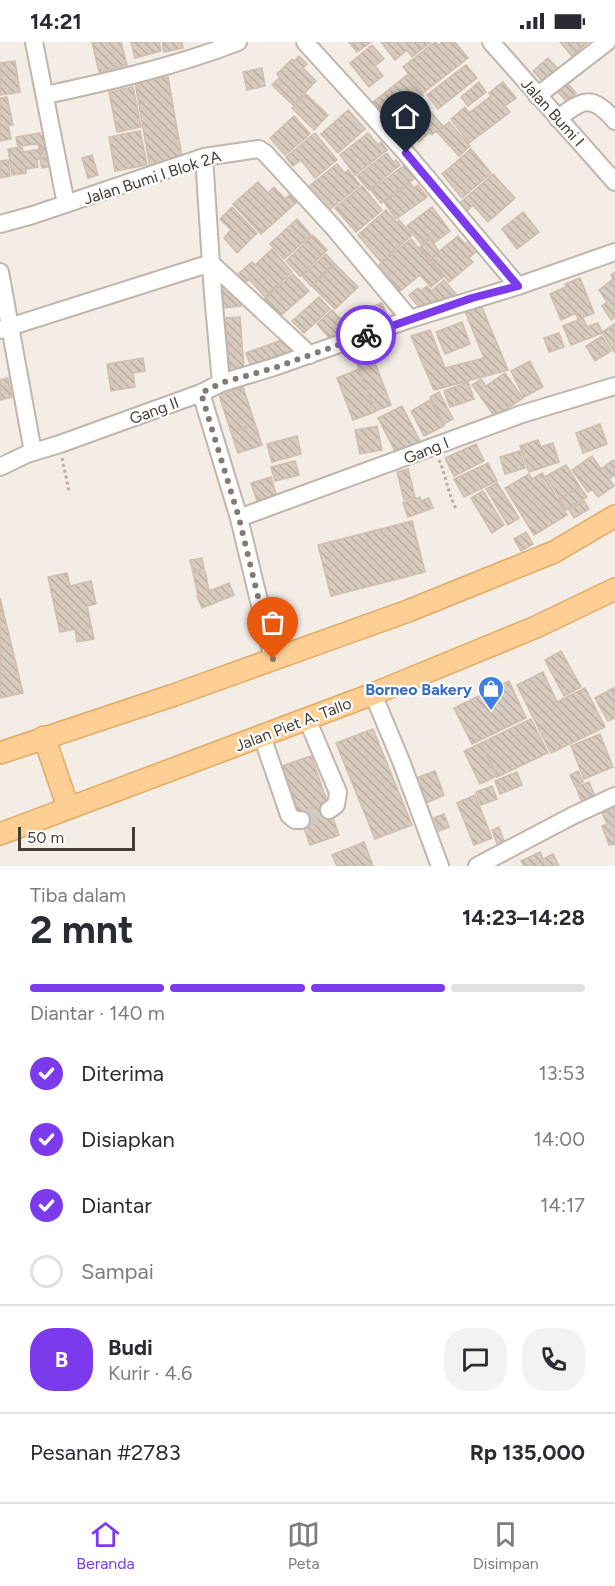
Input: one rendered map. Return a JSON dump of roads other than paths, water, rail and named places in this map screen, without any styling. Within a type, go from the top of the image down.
[{"type":"main road","points":[[0,753],[174,695],[491,579],[554,552],[615,516]]},
{"type":"main road","name":"Jalan Piet A. Tallo","points":[[0,834],[373,694],[536,627],[615,589]]},
{"type":"main road","points":[[44,737],[68,807]]},
{"type":"street","points":[[34,42],[66,204]]},
{"type":"street","points":[[46,95],[128,77],[238,42]]},
{"type":"street","points":[[305,42],[406,153],[518,286]]},
{"type":"street","name":"Jalan Bumi I","points":[[491,42],[615,182]]},
{"type":"street","points":[[537,96],[607,42]]},
{"type":"street","points":[[558,119],[576,104],[590,102],[608,112],[615,121]]},
{"type":"street","name":"Jalan Bumi I Blok 2A","points":[[0,224],[204,157],[259,149],[334,228],[410,319]]},
{"type":"street","points":[[204,157],[221,383]]},
{"type":"street","name":"Gang II","points":[[0,467],[33,452],[201,393],[221,383],[615,252]]},
{"type":"street","points":[[5,328],[211,263]]},
{"type":"street","points":[[211,263],[310,355]]},
{"type":"street","points":[[0,272],[5,328],[33,452]]},
{"type":"street","name":"Gang I","points":[[239,518],[522,414],[615,386]]},
{"type":"street","points":[[201,393],[239,518],[273,659]]},
{"type":"street","points":[[373,694],[440,866]]},
{"type":"street","points":[[307,719],[338,792],[336,805],[329,810]]},
{"type":"street","points":[[262,736],[289,815],[294,820],[301,820]]},
{"type":"street","points":[[477,866],[615,796]]},
{"type":"tunnel","points":[[301,820],[329,810]]},
{"type":"place","name":"Borneo Bakery","points":[[491,712]]}]
